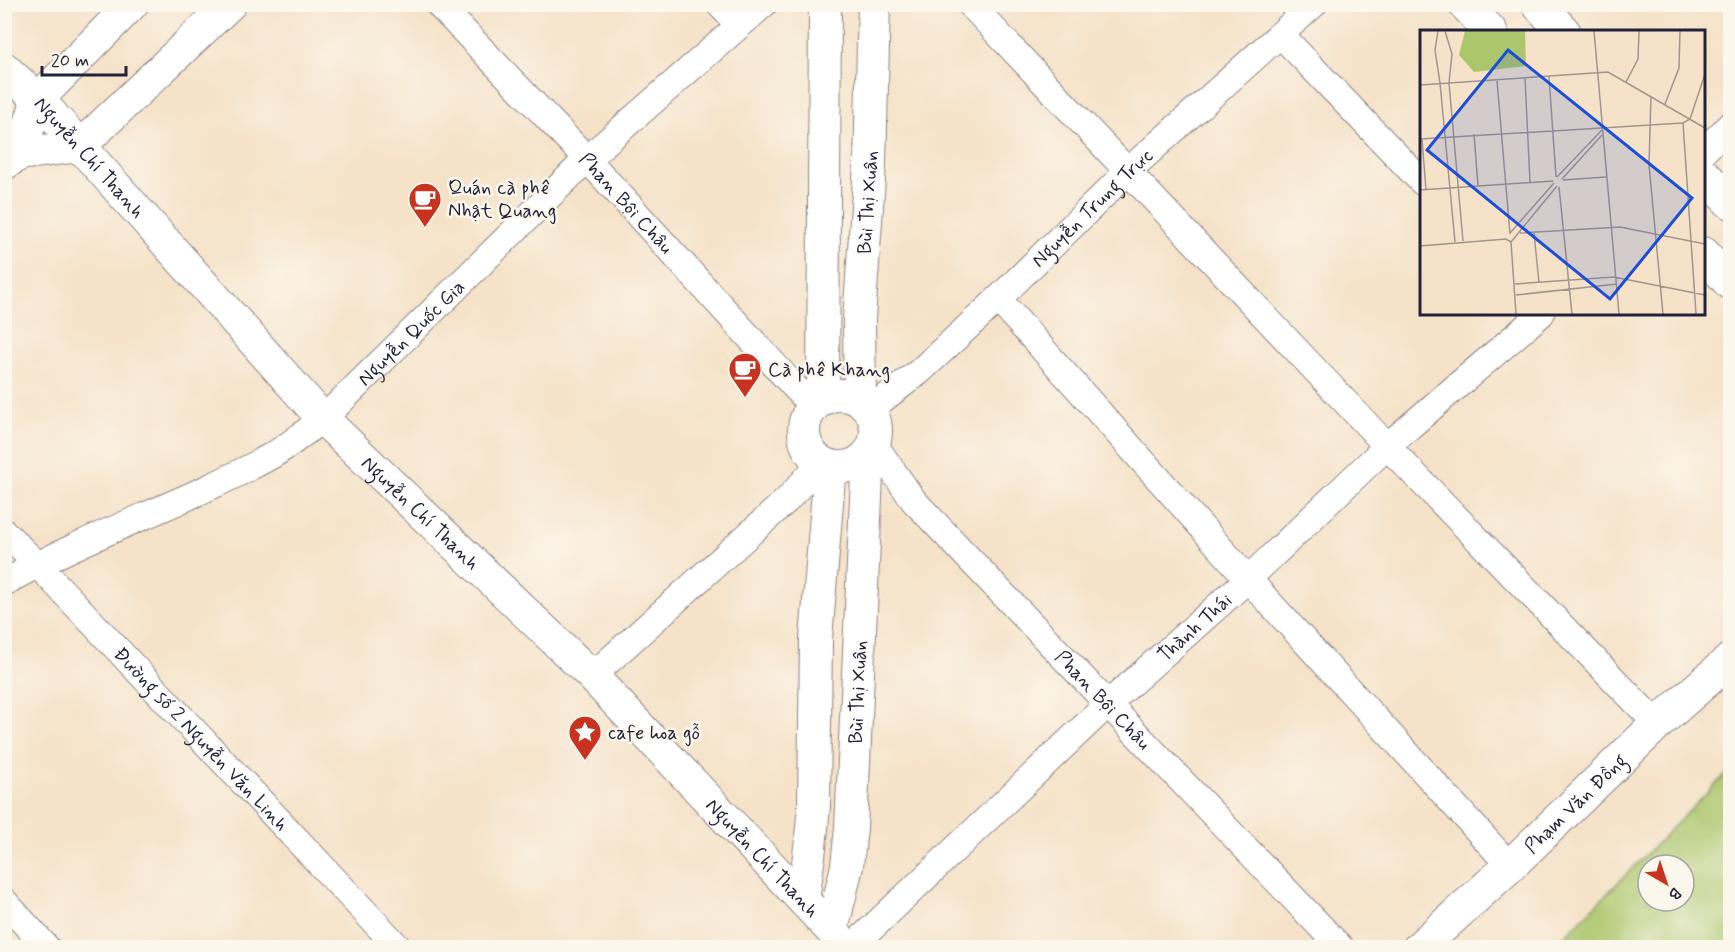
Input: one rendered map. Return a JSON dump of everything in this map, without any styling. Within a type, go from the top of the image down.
[{"type":"main road","points":[[1465,4],[1489,30]]},
{"type":"main road","points":[[1538,4],[1562,30]]},
{"type":"main road","points":[[1705,176],[1731,202]]},
{"type":"main road","points":[[1705,255],[1731,283]]},
{"type":"main road","name":"Phạm Văn Đồng","points":[[1419,948],[1510,866],[1657,724],[1731,660]]},
{"type":"street","points":[[12,159],[38,99],[132,4]]},
{"type":"street","points":[[12,159],[80,146],[230,4]]},
{"type":"street","name":"Phan Bội Châu","points":[[438,4],[818,402]]},
{"type":"street","points":[[719,4],[739,25]]},
{"type":"street","name":"Nguyễn Quốc Gia","points":[[4,583],[37,564],[237,474],[273,455],[323,418],[587,159],[764,4]]},
{"type":"street","name":"Bùi Thị Xuân","points":[[818,402],[825,4]]},
{"type":"street","name":"Bùi Thị Xuân","points":[[865,405],[859,319],[870,165],[874,4]]},
{"type":"street","points":[[970,4],[1387,446],[1657,724]]},
{"type":"street","name":"Nguyễn Trung Trực","points":[[865,405],[919,372],[998,299],[1128,171],[1314,4]]},
{"type":"street","points":[[1281,35],[1420,180]]},
{"type":"street","name":"Nguyễn Chí Thanh","points":[[4,68],[38,99],[323,418],[592,676],[843,942]]},
{"type":"street","points":[[1705,150],[1731,126]]},
{"type":"street","points":[[998,299],[1248,579],[1510,866]]},
{"type":"street","name":"Thành Thái","points":[[843,942],[1248,579],[1387,446],[1540,315]]},
{"type":"street","points":[[836,394],[848,394],[865,405],[877,427],[871,449],[858,463],[844,467],[826,464],[809,451],[803,436],[805,420],[818,402],[836,394]]},
{"type":"street","name":"Phan Bội Châu","points":[[871,449],[914,501],[1341,948]]},
{"type":"street","name":"Bùi Thị Xuân","points":[[843,942],[871,449]]},
{"type":"street","points":[[592,676],[826,464]]},
{"type":"street","name":"Bùi Thị Xuân","points":[[803,900],[814,806],[816,639],[826,464]]},
{"type":"street","name":"Đường số 2 Nguyễn Văn Linh","points":[[4,532],[37,564],[399,948]]},
{"type":"street","points":[[4,901],[47,948]]},
{"type":"green space","points":[[1730,770],[1730,947],[1568,947],[1561,940],[1636,865],[1636,913],[1696,913],[1696,853],[1647,853]]},
{"type":"place","name":"Quán cà phê Nhật Quang","points":[[425,228]]},
{"type":"place","name":"Cà phê Khang","points":[[745,398]]},
{"type":"place","name":"cafe hoa gỗ","points":[[585,761]]}]
